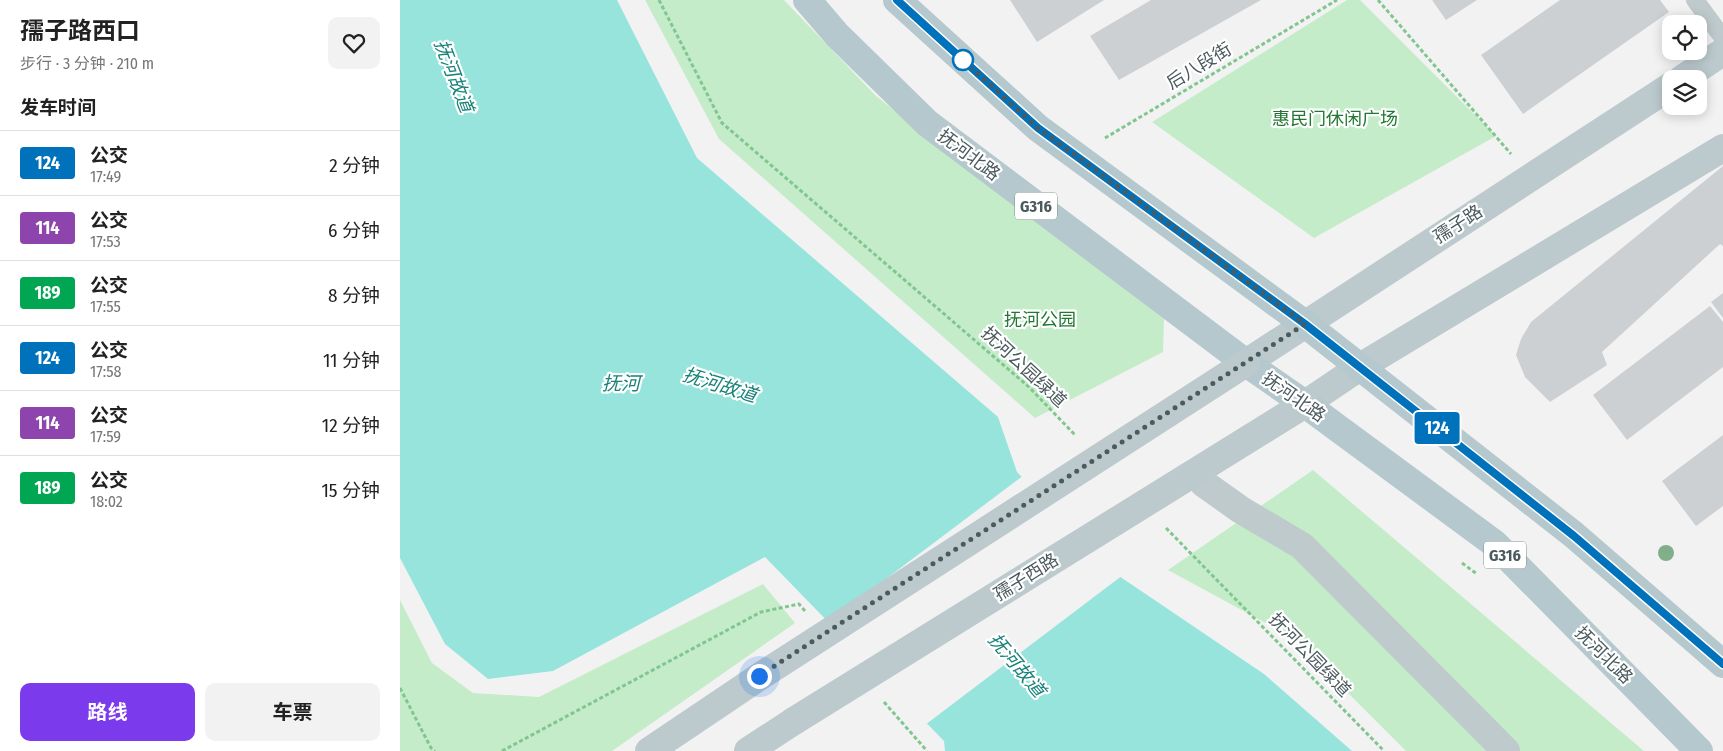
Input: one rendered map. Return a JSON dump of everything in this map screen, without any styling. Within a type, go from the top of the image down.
[{"type":"main road","name":"抚河北路","points":[[807,0],[837,35],[927,123],[1246,363],[1305,404],[1494,544],[1700,751]]},
{"type":"main road","points":[[897,0],[1038,128],[1305,324],[1360,367],[1574,536],[1723,664]]},
{"type":"main road","points":[[1696,70],[1723,52]]},
{"type":"main road","name":"孺子路","points":[[1246,363],[1662,92]]},
{"type":"main road","points":[[1305,404],[1360,367],[1723,148]]},
{"type":"main road","points":[[649,751],[759,676],[1246,363]]},
{"type":"main road","name":"孺子西路","points":[[748,751],[1305,404]]},
{"type":"street","points":[[1203,483],[1241,510],[1302,546],[1506,751]]},
{"type":"lane","points":[[1695,0],[1723,38]]},
{"type":"path","name":"抚河公园绿道","points":[[658,0],[722,123],[1029,387],[1078,437]]},
{"type":"path","name":"后八段街","points":[[1075,155],[1337,0]]},
{"type":"path","points":[[1378,0],[1531,177]]},
{"type":"path","name":"抚河公园绿道","points":[[1161,522],[1384,751]]},
{"type":"path","points":[[400,688],[431,748],[435,751]]},
{"type":"green space","name":"抚河公园","points":[[645,0],[784,0],[876,96],[1164,319],[1163,352],[1035,418],[719,139]]},
{"type":"green space","name":"惠民门休闲广场","points":[[1347,0],[1360,0],[1496,136],[1314,238],[1152,122]]},
{"type":"green space","points":[[1313,470],[1644,751],[1406,751],[1293,638],[1168,570]]},
{"type":"green space","points":[[763,584],[795,623],[612,751],[400,751],[400,600],[432,663],[473,693],[539,697]]},
{"type":"water","name":"抚河","points":[[400,0],[617,0],[697,158],[998,417],[1017,472],[1119,576],[1264,674],[1352,751],[945,751],[944,741],[765,557],[553,671],[488,679],[445,644],[400,558]]},
{"type":"pier","points":[[1024,475],[1123,575],[925,725],[826,624]]},
{"type":"building","points":[[1010,0],[1104,0],[1037,42]]},
{"type":"building","points":[[1151,0],[1261,0],[1119,80],[1090,36]]},
{"type":"building","points":[[1432,0],[1477,0],[1446,20]]},
{"type":"building","points":[[1560,0],[1660,0],[1669,12],[1662,15],[1662,17],[1523,114],[1481,55]]},
{"type":"building","points":[[1723,166],[1723,246],[1720,244],[1602,352],[1607,365],[1550,402],[1525,377],[1516,355],[1521,339],[1531,322]]},
{"type":"building","points":[[1723,293],[1723,318],[1711,302]]},
{"type":"building","points":[[1710,306],[1723,322],[1723,367],[1627,440],[1593,395]]},
{"type":"building","points":[[1723,435],[1723,506],[1696,526],[1662,481]]},
{"type":"bus line","name":"124","points":[[897,0],[1038,128],[1305,324],[1574,536],[1723,664]]},
{"type":"route","points":[[759,676],[1305,324],[1038,128],[963,60]]},
{"type":"water label","name":"抚河故道","points":[[454,76]]},
{"type":"water label","name":"抚河故道","points":[[720,385]]},
{"type":"water label","name":"抚河故道","points":[[1017,665]]}]
